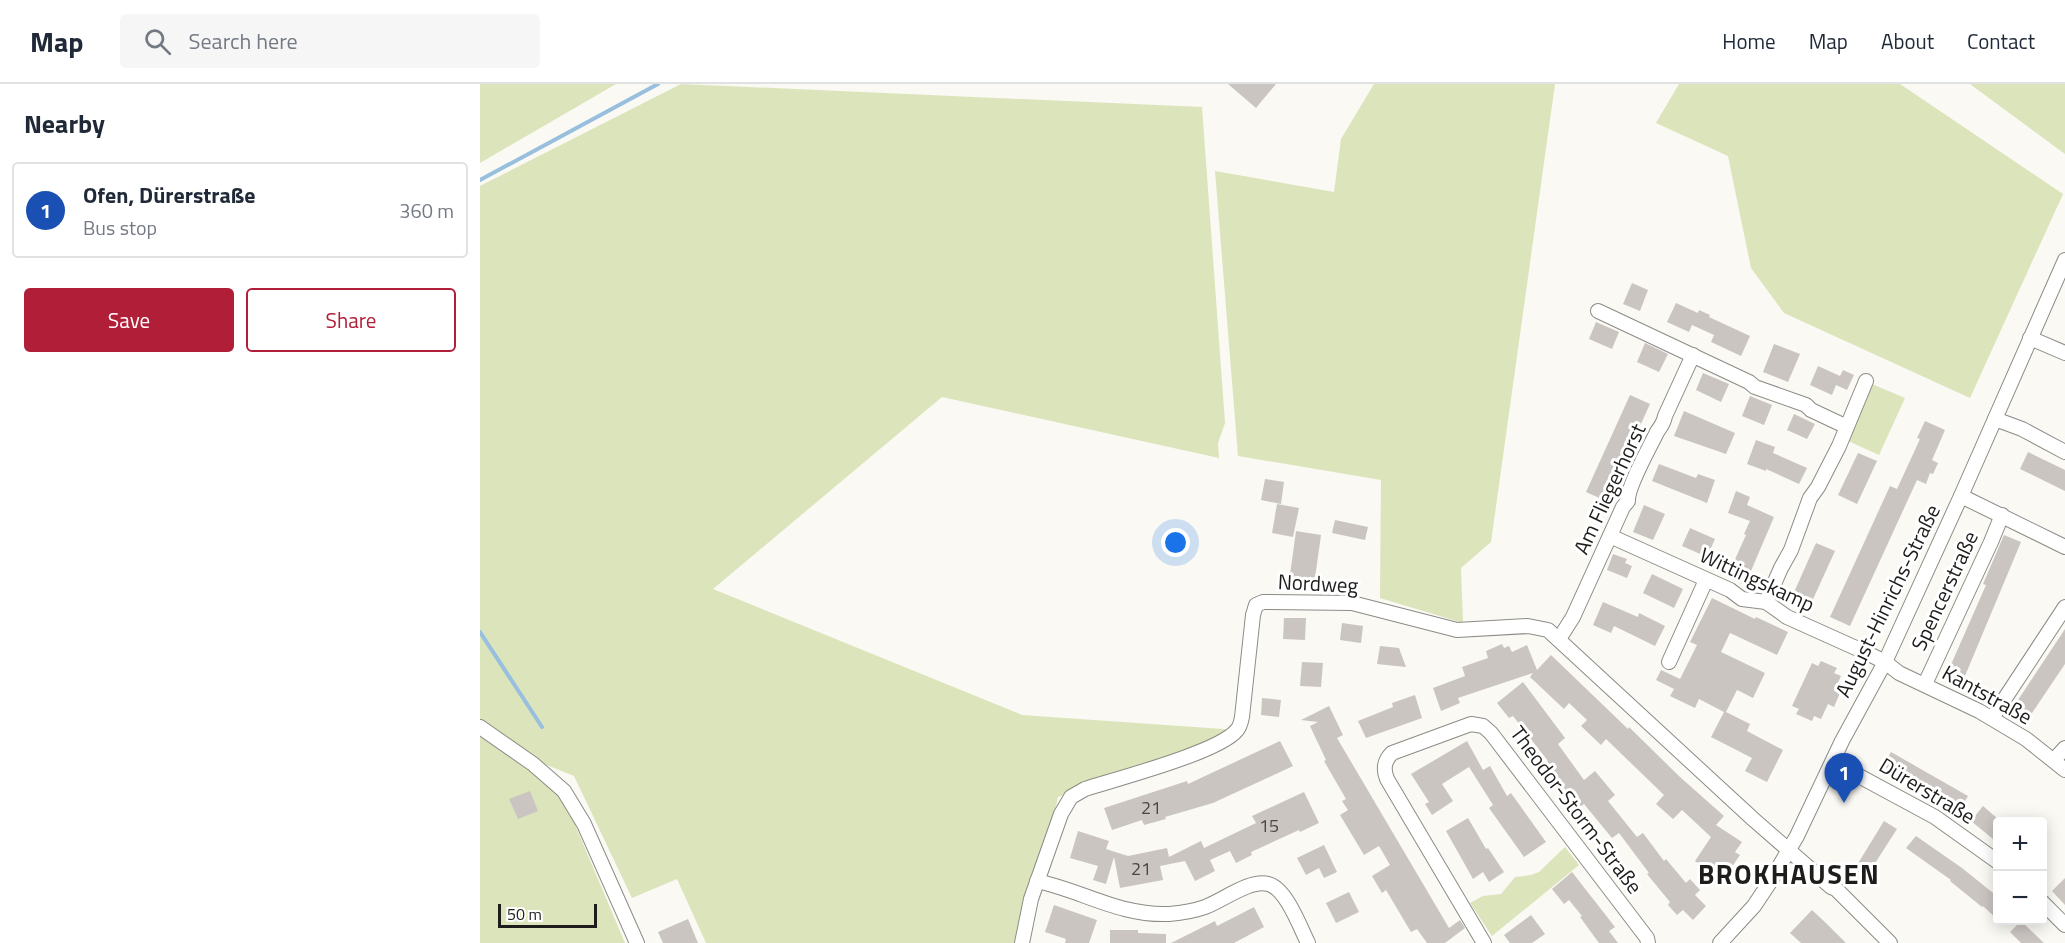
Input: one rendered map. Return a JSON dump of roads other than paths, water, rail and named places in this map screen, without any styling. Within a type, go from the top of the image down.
[{"type":"street","name":"August-Hinrichs-Straße","points":[[1720,943],[1754,906],[1789,848],[1885,662],[1962,496],[2065,260]]},
{"type":"street","points":[[1598,310],[1749,382],[1761,390],[1767,390],[1792,402],[1806,405],[1811,410],[1845,426]]},
{"type":"street","points":[[2030,338],[2065,353]]},
{"type":"street","name":"Am Fliegerhorst","points":[[1559,639],[1573,617],[1623,507],[1628,501],[1628,495],[1640,465],[1658,430],[1663,425],[1693,355]]},
{"type":"street","points":[[1766,602],[1799,532],[1799,527],[1810,504],[1810,498],[1835,452],[1866,381]]},
{"type":"street","points":[[1995,419],[2022,429],[2065,452]]},
{"type":"street","points":[[1962,496],[2065,547]]},
{"type":"street","name":"Spencerstraße","points":[[1925,684],[2002,515]]},
{"type":"street","name":"Wittingskamp","points":[[1610,536],[1730,590],[1742,598],[1766,602],[1787,616],[1885,662]]},
{"type":"street","points":[[1669,662],[1706,580]]},
{"type":"street","name":"Nordweg","points":[[1022,943],[1029,906],[1037,881],[1064,807],[1075,794],[1208,749],[1237,730],[1244,708],[1256,605],[1260,603],[1352,603],[1453,630],[1533,626],[1548,630],[1753,819],[1836,889],[1890,943]]},
{"type":"street","points":[[1992,718],[2065,607]]},
{"type":"street","name":"Kantstraße","points":[[1885,662],[1899,673],[1992,718],[2026,739],[2060,765]]},
{"type":"street","name":"Theodor-Storm-Straße","points":[[1484,943],[1387,779],[1385,770],[1386,761],[1392,753],[1471,724],[1483,726],[1491,733],[1647,938],[1648,943]]},
{"type":"street","points":[[480,727],[533,764],[564,791],[584,824],[637,943]]},
{"type":"street","points":[[2060,765],[2065,748]]},
{"type":"street","name":"Dürerstraße","points":[[1833,762],[1942,822],[1993,858]]},
{"type":"street","points":[[1037,881],[1122,910],[1157,914],[1198,910],[1252,885],[1266,884],[1274,886],[1283,895],[1308,943]]},
{"type":"street","points":[[2047,906],[2065,926]]},
{"type":"waterway","points":[[480,180],[658,84]]},
{"type":"waterway","points":[[480,632],[542,727]]},
{"type":"place","name":"Ofen, Dürerstraße","points":[[1844,803]]},
{"type":"district","name":"BROKHAUSEN","points":[[1789,875]]}]
